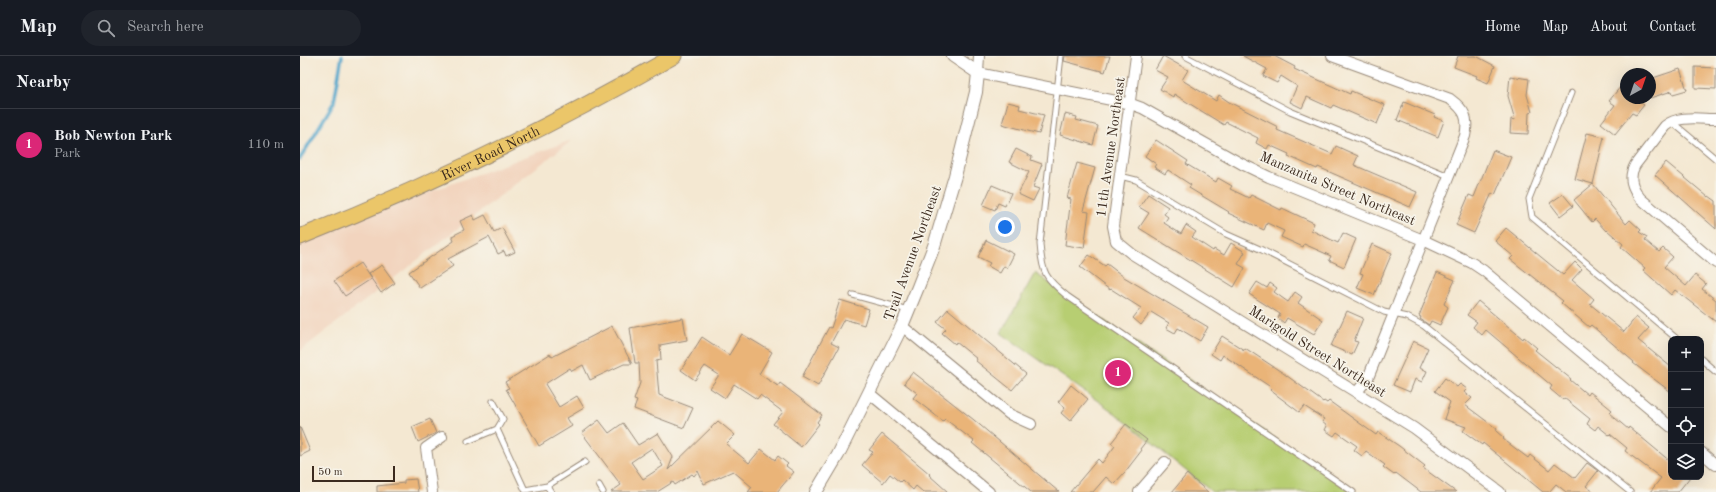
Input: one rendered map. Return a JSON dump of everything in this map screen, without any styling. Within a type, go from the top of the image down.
[{"type":"main road","name":"River Road North","points":[[300,237],[438,178],[556,120],[674,56]]},
{"type":"street","name":"Manzanita Street Northeast","points":[[953,56],[978,73],[1130,104],[1142,108],[1242,164],[1269,177],[1423,240],[1472,263],[1484,271],[1668,424]]},
{"type":"street","name":"Trail Avenue Northeast","points":[[816,492],[838,455],[902,326],[934,246],[955,176],[976,92],[979,56]]},
{"type":"street","name":"11th Avenue Northeast","points":[[1116,242],[1113,226],[1136,56]]},
{"type":"street","points":[[1332,56],[1441,95],[1458,105],[1467,120],[1466,132],[1394,314],[1368,378],[1357,392]]},
{"type":"street","points":[[1716,119],[1681,119],[1671,121],[1665,126],[1631,172],[1631,181],[1634,190],[1640,198],[1716,263]]},
{"type":"street","name":"Marigold Street Northeast","points":[[1116,242],[1132,254],[1414,428],[1500,492]]},
{"type":"street","points":[[902,326],[1009,414],[1031,424]]},
{"type":"street","points":[[869,393],[989,492]]},
{"type":"street","points":[[432,492],[426,448],[442,437]]},
{"type":"street","points":[[1704,455],[1716,465]]},
{"type":"street","points":[[1139,492],[1165,462]]},
{"type":"lane","points":[[1061,56],[1040,244],[1045,275],[1067,296],[1353,492]]},
{"type":"lane","points":[[1185,56],[1290,111],[1449,176]]},
{"type":"lane","points":[[1571,92],[1529,199],[1532,217],[1673,336]]},
{"type":"lane","points":[[1671,121],[1716,160]]},
{"type":"lane","points":[[1120,176],[1136,180],[1226,234],[1262,250],[1384,312],[1407,317],[1424,326],[1630,492]]},
{"type":"lane","points":[[853,295],[909,310]]},
{"type":"lane","points":[[1704,362],[1716,372]]},
{"type":"lane","points":[[468,441],[497,428],[503,419],[493,401]]},
{"type":"lane","points":[[497,428],[525,490],[547,486],[585,462]]},
{"type":"lane","points":[[599,485],[603,492]]},
{"type":"lane","points":[[547,486],[551,492]]},
{"type":"shaded area","points":[[572,140],[300,351],[300,239]]},
{"type":"green space","points":[[1035,273],[1352,492],[1212,492],[1115,413],[1001,333]]},
{"type":"building","points":[[1065,56],[1110,56],[1105,72],[1064,61]]},
{"type":"building","points":[[1163,56],[1188,70],[1182,80],[1216,101],[1219,95],[1229,102],[1278,127],[1277,130],[1332,154],[1336,146],[1358,156],[1354,165],[1417,192],[1410,207],[1318,167],[1317,169],[1288,156],[1289,154],[1269,145],[1267,149],[1256,143],[1258,138],[1226,122],[1224,125],[1174,94],[1173,97],[1160,89],[1168,77],[1155,70]]},
{"type":"building","points":[[1243,56],[1274,56],[1295,67],[1294,69],[1350,94],[1351,91],[1385,105],[1377,124],[1333,105],[1331,108],[1307,97],[1302,108],[1290,102],[1297,86],[1281,76],[1277,83],[1263,76],[1267,69]]},
{"type":"building","points":[[1458,56],[1476,56],[1495,66],[1488,83],[1476,78],[1477,76],[1454,67]]},
{"type":"building","points":[[1695,67],[1716,68],[1716,89],[1695,88]]},
{"type":"building","points":[[1680,69],[1687,90],[1673,94],[1672,91],[1656,96],[1656,77]]},
{"type":"building","points":[[1510,76],[1529,79],[1527,95],[1532,112],[1529,113],[1528,134],[1510,133],[1511,119],[1515,120],[1508,96]]},
{"type":"building","points":[[1620,87],[1620,104],[1644,105],[1636,115],[1632,113],[1615,134],[1601,123],[1615,105],[1609,101]]},
{"type":"building","points":[[1008,102],[1020,105],[1019,109],[1044,115],[1039,134],[1002,124]]},
{"type":"building","points":[[1404,102],[1435,115],[1434,117],[1444,121],[1438,137],[1397,120]]},
{"type":"building","points":[[1065,114],[1077,117],[1076,120],[1098,126],[1093,145],[1060,135]]},
{"type":"building","points":[[1587,133],[1604,137],[1593,184],[1575,179]]},
{"type":"building","points":[[1156,140],[1188,161],[1186,164],[1216,182],[1218,178],[1232,186],[1230,189],[1249,198],[1251,195],[1281,210],[1282,208],[1314,223],[1311,230],[1338,243],[1343,233],[1356,239],[1344,267],[1329,260],[1331,256],[1304,244],[1303,247],[1281,237],[1284,231],[1267,223],[1264,230],[1228,213],[1229,212],[1189,188],[1191,185],[1168,170],[1165,174],[1154,167],[1156,164],[1145,156]]},
{"type":"building","points":[[1016,149],[1032,157],[1031,160],[1042,164],[1033,187],[1039,189],[1033,201],[1018,194],[1029,172],[1009,162]]},
{"type":"building","points":[[1493,150],[1511,157],[1495,195],[1492,193],[1474,233],[1456,225],[1469,195],[1474,197]]},
{"type":"building","points":[[1666,162],[1708,197],[1709,196],[1716,201],[1716,229],[1655,175]]},
{"type":"building","points":[[1077,163],[1095,168],[1083,211],[1089,212],[1084,248],[1065,245],[1071,199],[1067,198]]},
{"type":"building","points":[[1593,184],[1626,224],[1630,220],[1641,230],[1639,232],[1647,237],[1645,240],[1659,252],[1663,248],[1673,257],[1664,267],[1686,286],[1695,275],[1706,284],[1702,289],[1716,300],[1716,322],[1675,290],[1671,295],[1643,270],[1645,268],[1621,247],[1623,244],[1607,230],[1606,231],[1595,219],[1592,222],[1574,200]]},
{"type":"building","points":[[992,185],[1011,193],[1005,206],[998,203],[995,210],[983,205]]},
{"type":"building","points":[[1148,194],[1168,207],[1164,214],[1168,217],[1164,223],[1181,234],[1186,225],[1196,232],[1192,237],[1213,251],[1214,249],[1224,255],[1231,243],[1245,252],[1238,264],[1245,268],[1234,287],[1139,228],[1149,213],[1139,207]]},
{"type":"building","points":[[1563,194],[1573,206],[1560,216],[1550,203]]},
{"type":"building","points":[[473,215],[475,220],[485,215],[494,232],[502,228],[515,252],[506,256],[504,251],[498,254],[489,237],[448,259],[453,266],[420,288],[409,272],[454,241],[452,236],[464,230],[460,221]]},
{"type":"building","points":[[1506,228],[1563,275],[1575,262],[1582,269],[1572,280],[1594,299],[1590,304],[1624,332],[1636,317],[1649,328],[1638,340],[1668,365],[1668,390],[1633,363],[1634,362],[1591,325],[1589,327],[1561,303],[1563,301],[1510,259],[1513,256],[1495,241]]},
{"type":"building","points":[[986,240],[1014,254],[1007,268],[1004,266],[1000,273],[988,266],[990,263],[978,257]]},
{"type":"building","points":[[1372,244],[1392,253],[1374,295],[1357,288],[1363,274],[1360,273]]},
{"type":"building","points":[[1089,255],[1105,266],[1107,264],[1124,277],[1208,327],[1200,341],[1178,328],[1175,333],[1166,328],[1169,323],[1151,312],[1141,325],[1133,318],[1141,308],[1111,289],[1110,290],[1080,267]]},
{"type":"building","points":[[360,263],[371,279],[345,296],[334,281]]},
{"type":"building","points":[[382,265],[395,283],[381,293],[368,274]]},
{"type":"building","points":[[1437,272],[1455,280],[1444,304],[1448,307],[1440,325],[1431,321],[1429,325],[1420,319],[1421,317],[1419,316]]},
{"type":"building","points":[[1257,282],[1267,288],[1270,283],[1277,288],[1274,292],[1288,302],[1295,292],[1302,297],[1298,303],[1323,320],[1314,334],[1287,318],[1284,323],[1278,318],[1280,314],[1249,294]]},
{"type":"building","points":[[840,300],[869,309],[864,325],[844,319],[831,343],[839,347],[818,386],[802,377],[829,327],[831,328]]},
{"type":"building","points":[[1478,301],[1523,339],[1524,337],[1537,348],[1535,350],[1588,395],[1590,392],[1612,410],[1609,413],[1628,429],[1629,427],[1668,460],[1668,480],[1688,480],[1678,492],[1650,492],[1661,478],[1625,451],[1627,448],[1610,434],[1609,435],[1598,426],[1595,430],[1587,424],[1590,419],[1550,389],[1552,386],[1486,330],[1482,335],[1473,327],[1477,322],[1467,315]]},
{"type":"building","points":[[948,309],[1026,374],[1012,390],[976,361],[977,359],[942,333],[946,329],[937,322]]},
{"type":"building","points":[[1347,311],[1363,318],[1354,341],[1358,342],[1352,355],[1331,346]]},
{"type":"building","points":[[683,318],[687,340],[660,345],[661,360],[656,361],[659,395],[693,408],[684,428],[634,409],[637,401],[634,400],[640,383],[639,363],[635,363],[630,328]]},
{"type":"building","points":[[612,326],[632,364],[624,364],[590,380],[583,365],[572,371],[570,368],[545,384],[559,407],[577,396],[584,408],[567,418],[572,426],[539,446],[506,389],[509,388],[505,382],[550,354],[552,357]]},
{"type":"building","points":[[742,334],[772,352],[759,374],[778,386],[780,383],[822,415],[817,422],[819,424],[801,447],[773,424],[783,412],[760,395],[757,399],[734,384],[725,398],[710,388],[719,375],[705,366],[695,380],[681,370],[702,337],[729,355]]},
{"type":"building","points":[[1222,336],[1244,350],[1245,348],[1323,402],[1324,401],[1327,403],[1329,401],[1376,435],[1378,432],[1399,446],[1425,466],[1423,468],[1456,492],[1421,492],[1396,473],[1394,475],[1383,467],[1385,465],[1366,451],[1362,456],[1354,450],[1357,446],[1337,432],[1334,436],[1325,430],[1327,426],[1322,422],[1324,419],[1304,406],[1299,412],[1270,390],[1272,388],[1223,355],[1220,360],[1211,354]]},
{"type":"building","points":[[1413,341],[1428,348],[1419,368],[1427,371],[1422,382],[1415,379],[1410,392],[1393,385]]},
{"type":"building","points":[[913,372],[974,420],[1059,492],[1031,492],[972,443],[974,441],[945,419],[943,421],[913,398],[917,393],[904,383]]},
{"type":"building","points":[[1445,378],[1457,387],[1460,384],[1467,389],[1464,392],[1472,398],[1465,405],[1497,429],[1496,431],[1504,438],[1503,439],[1528,458],[1530,455],[1549,470],[1555,463],[1575,478],[1587,463],[1598,471],[1586,486],[1594,492],[1566,492],[1556,484],[1549,492],[1543,492],[1483,443],[1482,445],[1463,431],[1466,427],[1444,419],[1450,402],[1435,391]]},
{"type":"building","points":[[1071,385],[1088,399],[1070,421],[1061,413],[1065,408],[1058,402]]},
{"type":"building","points":[[430,419],[436,433],[418,442],[412,427]]},
{"type":"building","points":[[599,420],[609,433],[623,423],[638,445],[658,433],[673,457],[668,470],[718,421],[735,435],[726,444],[749,463],[761,449],[775,460],[778,456],[788,464],[786,466],[794,472],[777,492],[748,492],[752,487],[733,471],[704,484],[698,471],[694,476],[692,474],[675,485],[673,482],[657,492],[611,492],[621,485],[582,433]],"holes":[[[652,448],[663,466],[643,479],[631,462]]]},
{"type":"building","points":[[1126,424],[1147,440],[1140,449],[1142,450],[1125,472],[1114,484],[1106,477],[1093,492],[1070,492],[1098,459],[1102,463],[1115,446],[1111,443]]},
{"type":"building","points":[[300,427],[310,451],[300,456]]},
{"type":"building","points":[[882,434],[930,474],[929,475],[948,492],[923,492],[916,486],[913,490],[902,480],[900,482],[890,474],[883,483],[862,465],[873,452],[869,450]]},
{"type":"building","points":[[1187,474],[1208,492],[1172,492]]},
{"type":"building","points":[[416,479],[418,492],[377,492],[377,486],[404,483],[404,480]]},
{"type":"waterway","points":[[300,159],[334,102],[342,56]]},
{"type":"place","name":"Bob Newton Park","points":[[1118,373]]}]
